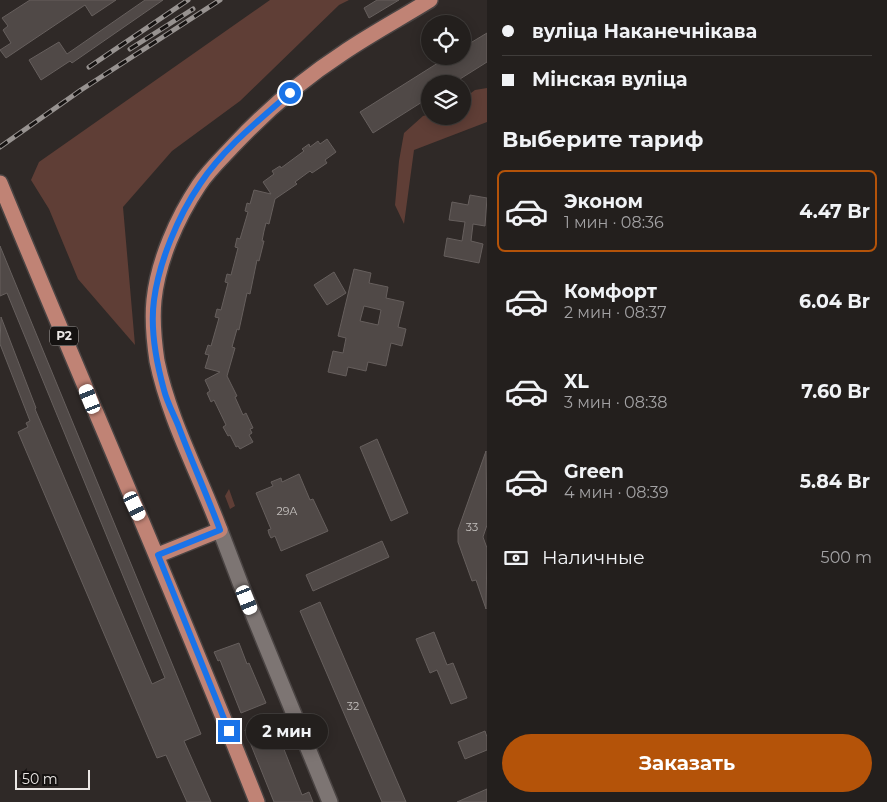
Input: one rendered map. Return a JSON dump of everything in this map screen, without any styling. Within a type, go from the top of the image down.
[{"type":"main road","points":[[158,555],[220,530],[164,390],[157,360],[154,300],[160,272],[184,211],[199,184],[254,124],[302,83],[342,53],[430,0]]},
{"type":"main road","name":"Р2","points":[[0,183],[127,489],[158,555],[257,802]]},
{"type":"street","points":[[220,530],[244,594],[330,802]]},
{"type":"shaded area","points":[[270,0],[349,0],[339,5],[240,101],[172,151],[123,207],[135,345],[78,279],[49,209],[31,180],[39,162]]},
{"type":"shaded area","points":[[487,88],[487,122],[414,150],[404,224],[395,205],[404,133],[421,118],[421,125],[471,125],[471,93],[475,90]]},
{"type":"shaded area","points":[[229,489],[235,506],[230,509],[225,496]]},
{"type":"building","points":[[30,0],[116,0],[92,16],[85,5],[6,58],[0,50],[11,43],[3,30],[8,26],[2,18]]},
{"type":"building","points":[[145,0],[163,0],[72,63],[70,61],[41,80],[29,60],[59,42],[67,54]]},
{"type":"building","points":[[377,0],[399,0],[369,18],[364,8]]},
{"type":"building","points":[[487,33],[487,62],[466,75],[421,75],[421,103],[373,133],[360,112],[435,65],[471,65],[471,43]]},
{"type":"building","points":[[327,139],[336,152],[325,160],[327,163],[312,173],[310,171],[295,182],[297,184],[275,199],[269,224],[266,223],[259,261],[257,260],[250,294],[247,293],[239,330],[237,329],[232,347],[235,348],[227,376],[237,396],[235,397],[243,415],[246,413],[253,428],[250,429],[252,433],[249,435],[253,442],[240,449],[238,446],[236,447],[230,435],[228,436],[223,427],[226,425],[214,400],[211,402],[207,393],[210,391],[205,380],[220,372],[205,368],[209,355],[205,354],[208,345],[211,346],[219,318],[215,317],[217,309],[221,310],[228,283],[225,282],[227,274],[231,275],[238,248],[235,247],[237,238],[240,239],[248,212],[245,211],[247,203],[250,204],[254,190],[271,194],[263,182],[274,174],[272,171],[280,166],[281,168],[304,151],[302,149],[309,144],[310,147],[318,141],[320,144]]},
{"type":"building","points":[[470,195],[487,198],[485,226],[473,224],[471,241],[483,244],[479,263],[444,256],[447,238],[462,241],[465,222],[449,220],[452,202],[468,205]]},
{"type":"building","points":[[0,246],[201,734],[184,741],[211,802],[187,802],[166,755],[157,758],[18,432],[28,427],[26,423],[30,421],[0,344],[1,317],[35,409],[152,684],[165,678],[7,293],[0,296]]},
{"type":"building","points":[[354,269],[371,273],[369,283],[388,287],[386,298],[404,302],[398,327],[406,329],[402,346],[391,343],[386,366],[368,362],[366,371],[348,367],[346,376],[328,372],[333,351],[343,353],[346,338],[338,336]],"holes":[[[364,306],[381,310],[378,325],[360,321]]]},
{"type":"building","points":[[334,272],[346,293],[327,305],[314,285]]},
{"type":"building","points":[[377,439],[408,513],[391,521],[360,447]]},
{"type":"building","points":[[486,451],[487,525],[483,537],[487,548],[486,609],[476,580],[472,581],[458,542],[458,530]]},
{"type":"building","points":[[299,474],[310,500],[313,499],[328,531],[281,551],[275,536],[271,538],[269,534],[268,530],[271,529],[256,493],[273,486],[271,482],[281,478],[282,482]]},
{"type":"building","points":[[382,541],[389,557],[313,591],[306,575]]},
{"type":"building","points":[[320,602],[406,802],[382,802],[300,611]]},
{"type":"building","points":[[434,632],[447,665],[453,663],[467,698],[451,704],[437,670],[430,673],[416,639]]},
{"type":"building","points":[[239,643],[266,703],[241,713],[220,660],[218,661],[214,652]]},
{"type":"building","points":[[272,719],[302,795],[309,792],[313,802],[274,802],[245,730]]},
{"type":"building","points":[[485,731],[487,750],[465,759],[458,742]]},
{"type":"building","points":[[487,789],[487,802],[457,802]]},
{"type":"railway","points":[[89,67],[188,0]]},
{"type":"railway","points":[[0,147],[81,90],[220,0]]},
{"type":"railway","points":[[130,49],[193,9]]},
{"type":"route","points":[[229,731],[158,555],[220,530],[164,390],[157,360],[154,300],[160,272],[169,246],[184,211],[199,184],[254,124],[290,93]]}]
